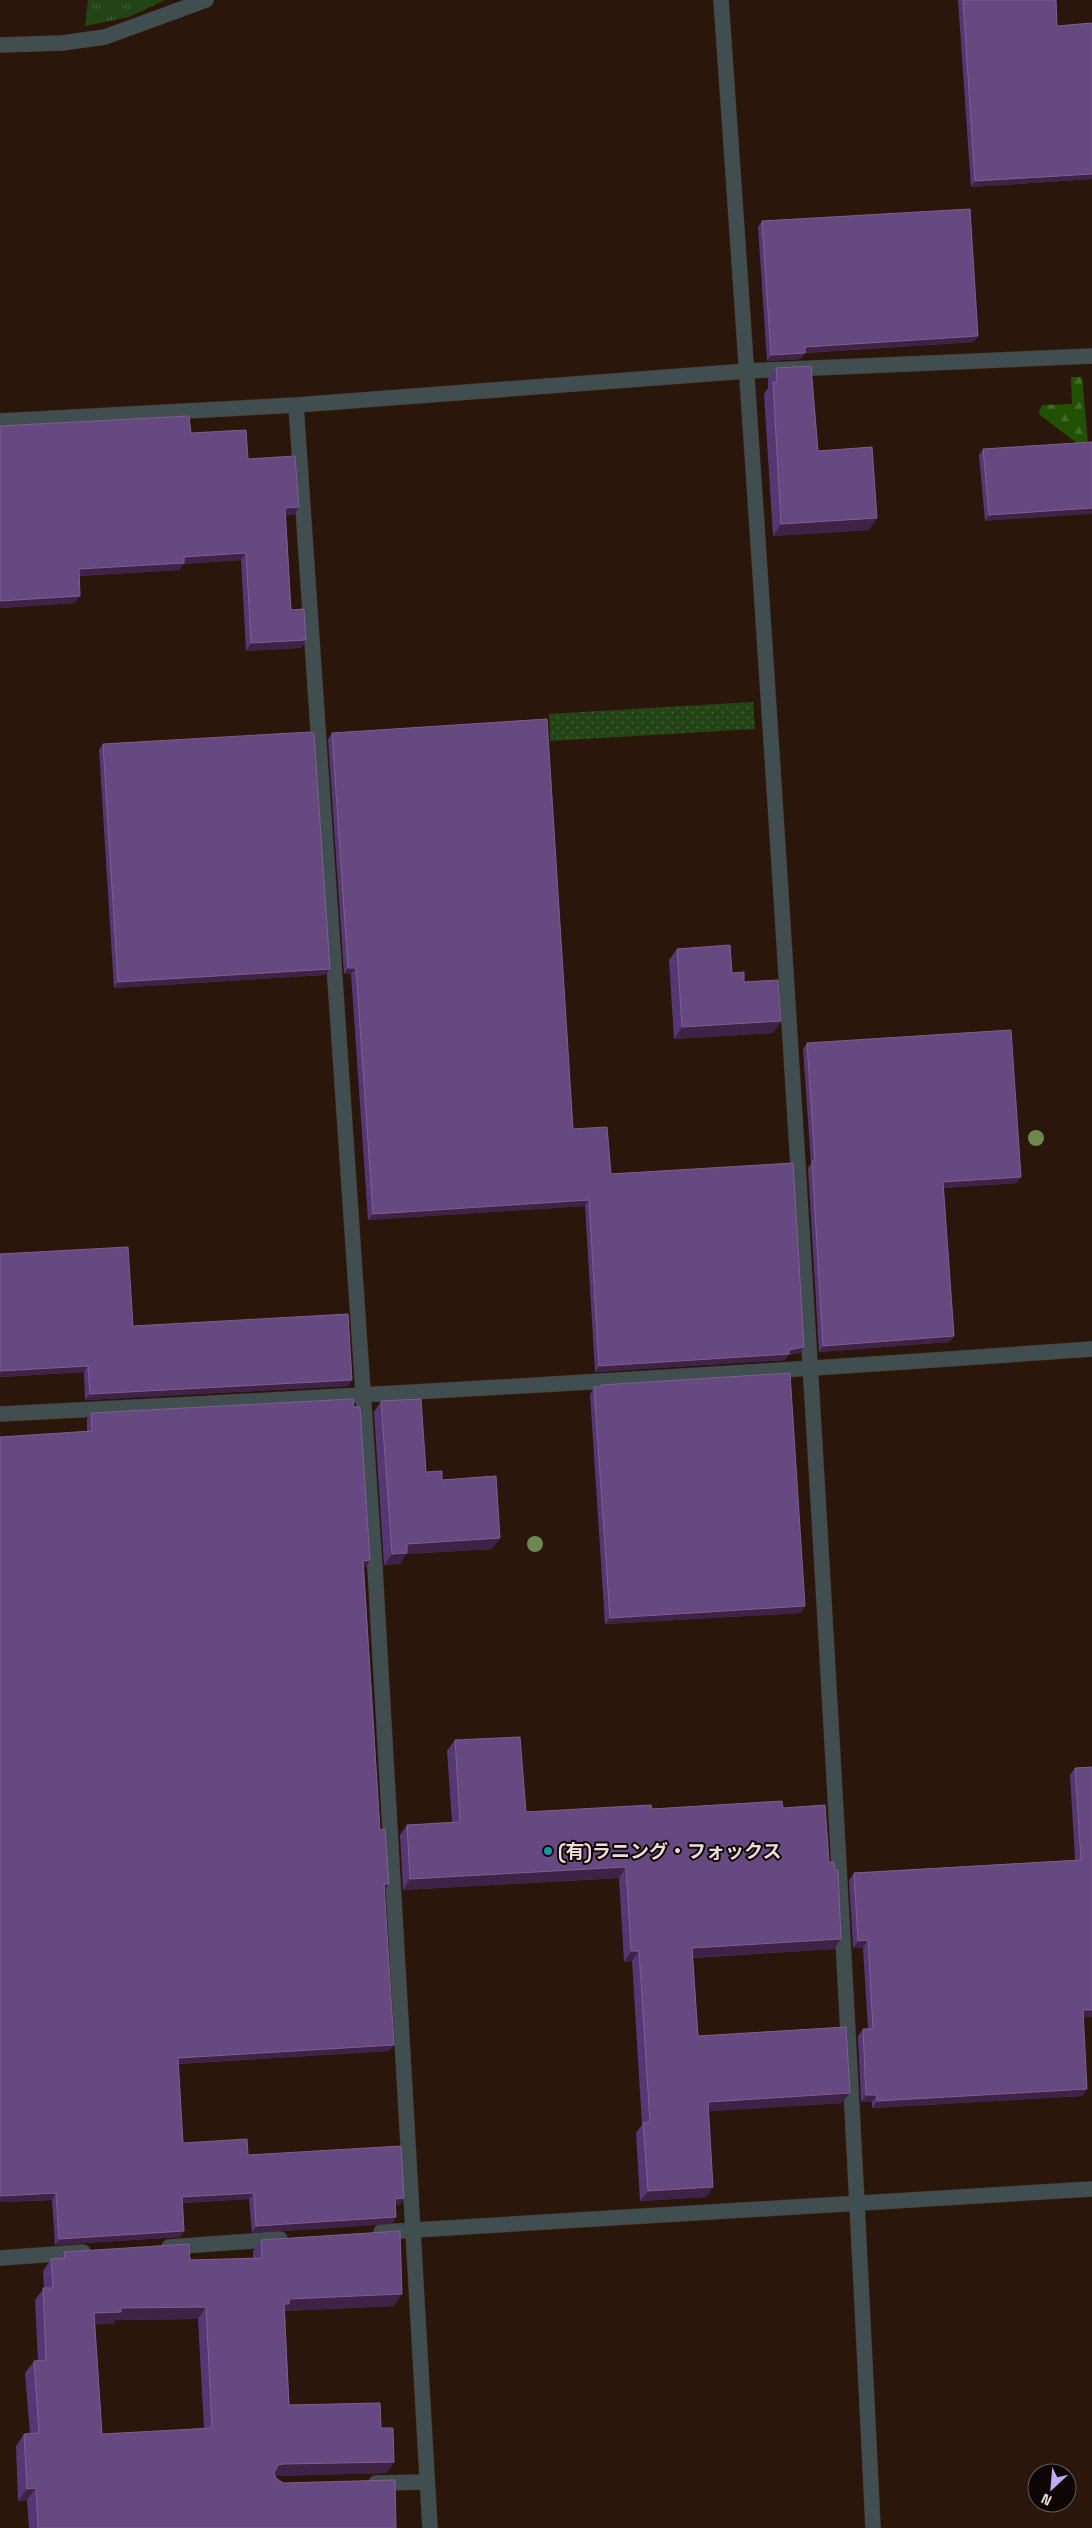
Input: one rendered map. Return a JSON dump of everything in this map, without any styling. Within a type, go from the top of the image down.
[{"type":"street","points":[[0,45],[62,43],[105,37],[206,0]]},
{"type":"street","points":[[721,0],[747,371],[809,1369],[858,2203],[873,2528]]},
{"type":"street","points":[[0,421],[296,405],[747,371],[1092,356]]},
{"type":"street","points":[[296,405],[363,1396],[430,2528]]},
{"type":"street","points":[[0,1414],[363,1396],[809,1369],[1092,1349]]},
{"type":"street","points":[[363,2234],[1092,2189]]},
{"type":"street","points":[[157,2247],[295,2238]]},
{"type":"street","points":[[0,2258],[98,2251]]},
{"type":"street","points":[[361,2483],[427,2482]]},
{"type":"green space","points":[[88,0],[165,0],[129,17],[85,26]]},
{"type":"green space","points":[[1071,377],[1082,377],[1088,444],[1078,444],[1040,415],[1039,411],[1042,405],[1072,404]]},
{"type":"green space","points":[[753,702],[755,729],[550,741],[549,714]]},
{"type":"building","points":[[963,0],[1056,0],[1057,26],[1092,23],[1092,174],[975,181]]},
{"type":"building","points":[[970,209],[978,336],[805,347],[805,353],[771,355],[762,221]]},
{"type":"building","points":[[811,366],[818,451],[872,447],[877,518],[781,524],[773,382],[777,382],[776,368]]},
{"type":"building","points":[[189,416],[191,433],[246,430],[248,459],[295,456],[299,507],[285,508],[291,610],[304,609],[306,640],[251,643],[246,553],[184,557],[184,563],[79,569],[80,596],[0,601],[0,426]]},
{"type":"building","points":[[1092,442],[1092,508],[989,515],[983,449]]},
{"type":"building","points":[[547,719],[573,1129],[607,1127],[611,1174],[793,1163],[804,1347],[789,1350],[789,1354],[599,1366],[589,1200],[373,1214],[356,968],[348,968],[332,733]]},
{"type":"building","points":[[310,732],[314,734],[330,969],[118,982],[103,744]]},
{"type":"building","points":[[730,945],[732,973],[744,972],[744,982],[778,980],[781,1021],[682,1027],[677,949]]},
{"type":"building","points":[[1011,1030],[1021,1177],[943,1182],[954,1336],[823,1346],[812,1161],[815,1161],[807,1043]]},
{"type":"building","points":[[128,1247],[133,1326],[348,1314],[352,1380],[90,1394],[88,1366],[0,1371],[0,1254]]},
{"type":"building","points":[[790,1373],[805,1606],[610,1618],[594,1387]]},
{"type":"building","points":[[353,1399],[354,1407],[360,1407],[370,1560],[363,1561],[380,1830],[385,1829],[389,1884],[384,1884],[394,2045],[178,2058],[183,2143],[247,2139],[248,2155],[401,2146],[404,2198],[395,2199],[396,2217],[256,2226],[254,2193],[182,2197],[184,2231],[59,2239],[56,2193],[0,2196],[0,1437],[92,1431],[91,1413]]},
{"type":"building","points":[[421,1399],[426,1472],[442,1471],[442,1480],[496,1476],[500,1538],[407,1544],[407,1553],[392,1554],[381,1401]]},
{"type":"building","points":[[520,1737],[526,1812],[651,1805],[652,1809],[782,1801],[783,1808],[825,1805],[829,1862],[834,1862],[835,1871],[838,1870],[841,1939],[692,1948],[698,2036],[846,2027],[850,2093],[708,2102],[713,2187],[648,2191],[643,2123],[650,2122],[639,1951],[631,1951],[626,1867],[410,1879],[407,1825],[460,1822],[455,1740]]},
{"type":"building","points":[[1092,1767],[1092,2010],[1083,2010],[1087,2089],[877,2101],[877,2095],[866,2095],[863,2029],[873,2029],[868,1940],[858,1941],[854,1873],[1081,1860],[1075,1768]]},
{"type":"building","points":[[400,2231],[402,2294],[289,2299],[289,2304],[284,2304],[289,2405],[380,2403],[381,2428],[393,2428],[394,2462],[283,2464],[278,2465],[274,2473],[276,2478],[283,2483],[395,2480],[396,2528],[38,2528],[36,2488],[27,2489],[24,2434],[39,2433],[34,2361],[46,2360],[43,2288],[53,2288],[51,2259],[65,2258],[64,2252],[189,2244],[190,2260],[262,2258],[261,2240]],"holes":[[[206,2307],[212,2428],[102,2434],[94,2313],[121,2312],[121,2308]]]},
{"type":"place","name":"(有)ラニング・フォックス","points":[[548,1851]]}]
